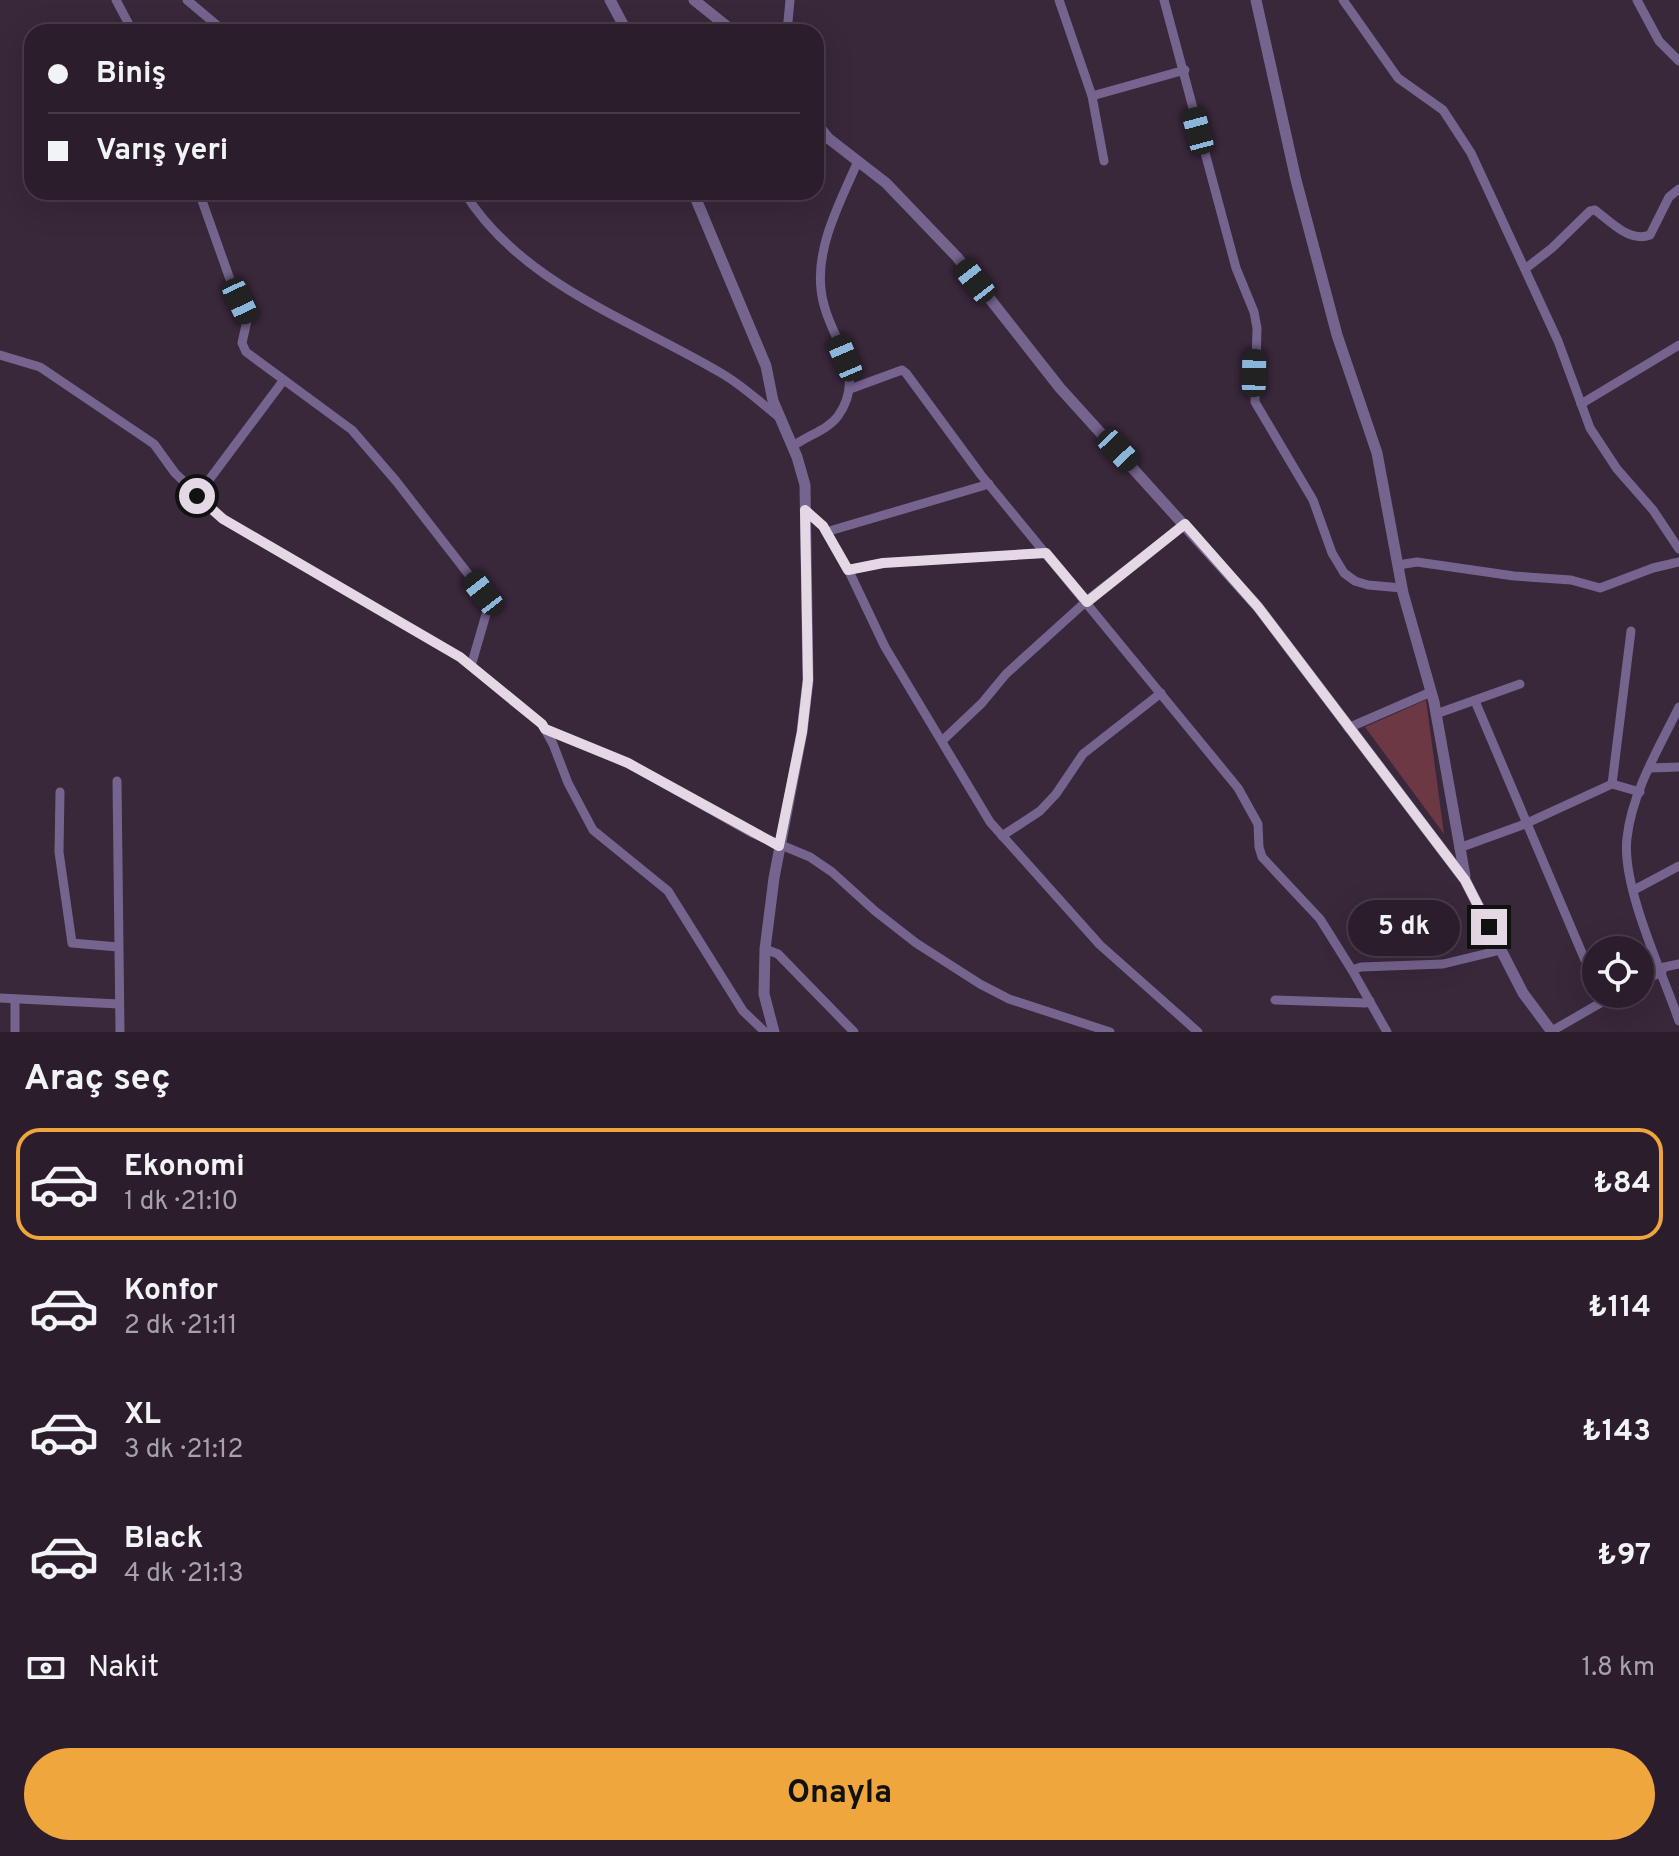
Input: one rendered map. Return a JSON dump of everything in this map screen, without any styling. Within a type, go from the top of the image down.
[{"type":"street","points":[[116,0],[129,24]]},
{"type":"street","points":[[187,0],[216,24]]},
{"type":"street","points":[[610,0],[623,24]]},
{"type":"street","points":[[694,0],[724,24]]},
{"type":"street","points":[[788,24],[790,0]]},
{"type":"street","points":[[1059,0],[1092,96],[1104,161]]},
{"type":"street","points":[[1164,0],[1236,268],[1254,312],[1257,328],[1255,402],[1313,500],[1332,553],[1344,573],[1368,585],[1402,588]]},
{"type":"street","points":[[1256,0],[1296,180],[1337,335],[1377,453],[1402,588],[1436,714],[1465,880]]},
{"type":"street","points":[[1343,0],[1398,78],[1443,110],[1471,153],[1558,341],[1590,428],[1617,469],[1653,510],[1679,549]]},
{"type":"street","points":[[1637,0],[1659,41],[1679,61]]},
{"type":"street","points":[[1092,96],[1185,70]]},
{"type":"street","points":[[824,133],[886,183],[957,257],[1060,388],[1258,607],[1465,880],[1523,993],[1552,1032],[1586,1008]]},
{"type":"street","points":[[792,447],[838,416],[850,389],[851,380],[845,358],[824,308],[820,268],[843,195],[858,161]]},
{"type":"street","points":[[1525,269],[1590,211],[1595,210],[1634,237],[1650,235],[1669,197],[1679,189]]},
{"type":"street","points":[[202,200],[232,285],[248,316],[242,343],[246,352],[352,430],[483,593],[487,611],[471,666]]},
{"type":"street","points":[[469,200],[478,214],[525,261],[602,309],[724,374],[780,418]]},
{"type":"street","points":[[696,200],[766,366],[773,401],[805,485],[808,680],[802,732],[779,846],[765,949],[764,994],[774,1032]]},
{"type":"street","points":[[1581,404],[1679,345]]},
{"type":"street","points":[[0,355],[40,367],[154,444],[175,473],[223,519],[471,666],[542,724],[593,830],[668,891],[743,1011],[765,1032]]},
{"type":"street","points":[[850,389],[902,370],[906,373],[989,484],[1238,788],[1258,824],[1262,857],[1315,913],[1387,1032]]},
{"type":"street","points":[[197,496],[283,381]]},
{"type":"street","points":[[826,532],[989,484]]},
{"type":"street","points":[[805,510],[826,532],[885,647],[990,822],[1100,945],[1198,1032]]},
{"type":"street","points":[[942,741],[982,703],[1006,674],[1087,602],[1185,524]]},
{"type":"street","points":[[848,570],[883,563],[1046,553]]},
{"type":"street","points":[[1398,565],[1417,562],[1514,576],[1571,580],[1600,588],[1653,568],[1679,562]]},
{"type":"street","points":[[1612,784],[1631,631]]},
{"type":"street","points":[[1436,714],[1520,684]]},
{"type":"street","points":[[1348,728],[1431,692]]},
{"type":"street","points":[[1002,836],[1040,811],[1056,794],[1083,754],[1161,693]]},
{"type":"street","points":[[1475,701],[1582,954]]},
{"type":"street","points":[[1679,707],[1633,809],[1626,851],[1639,913],[1679,1021]]},
{"type":"street","points":[[545,729],[628,763],[779,846],[810,857],[916,943],[980,984],[1009,999],[1110,1032]]},
{"type":"street","points":[[1650,768],[1679,767]]},
{"type":"street","points":[[117,781],[120,1032]]},
{"type":"street","points":[[1459,848],[1525,824],[1612,784],[1640,792]]},
{"type":"street","points":[[60,792],[59,852],[72,943],[118,947]]},
{"type":"street","points":[[1634,890],[1679,866]]},
{"type":"street","points":[[765,949],[778,954],[854,1032]]},
{"type":"street","points":[[1352,970],[1361,967],[1443,964],[1501,950]]},
{"type":"street","points":[[1654,974],[1679,964]]},
{"type":"street","points":[[0,998],[119,1004]]},
{"type":"street","points":[[15,999],[15,1032]]},
{"type":"street","points":[[1275,1000],[1370,1001]]},
{"type":"shaded area","points":[[1426,700],[1444,834],[1365,727]]},
{"type":"route","points":[[197,496],[223,519],[460,657],[545,729],[628,763],[779,846],[802,732],[808,680],[805,510],[823,526],[848,570],[883,563],[1046,553],[1087,602],[1185,524],[1258,607],[1465,880],[1489,927]]}]
